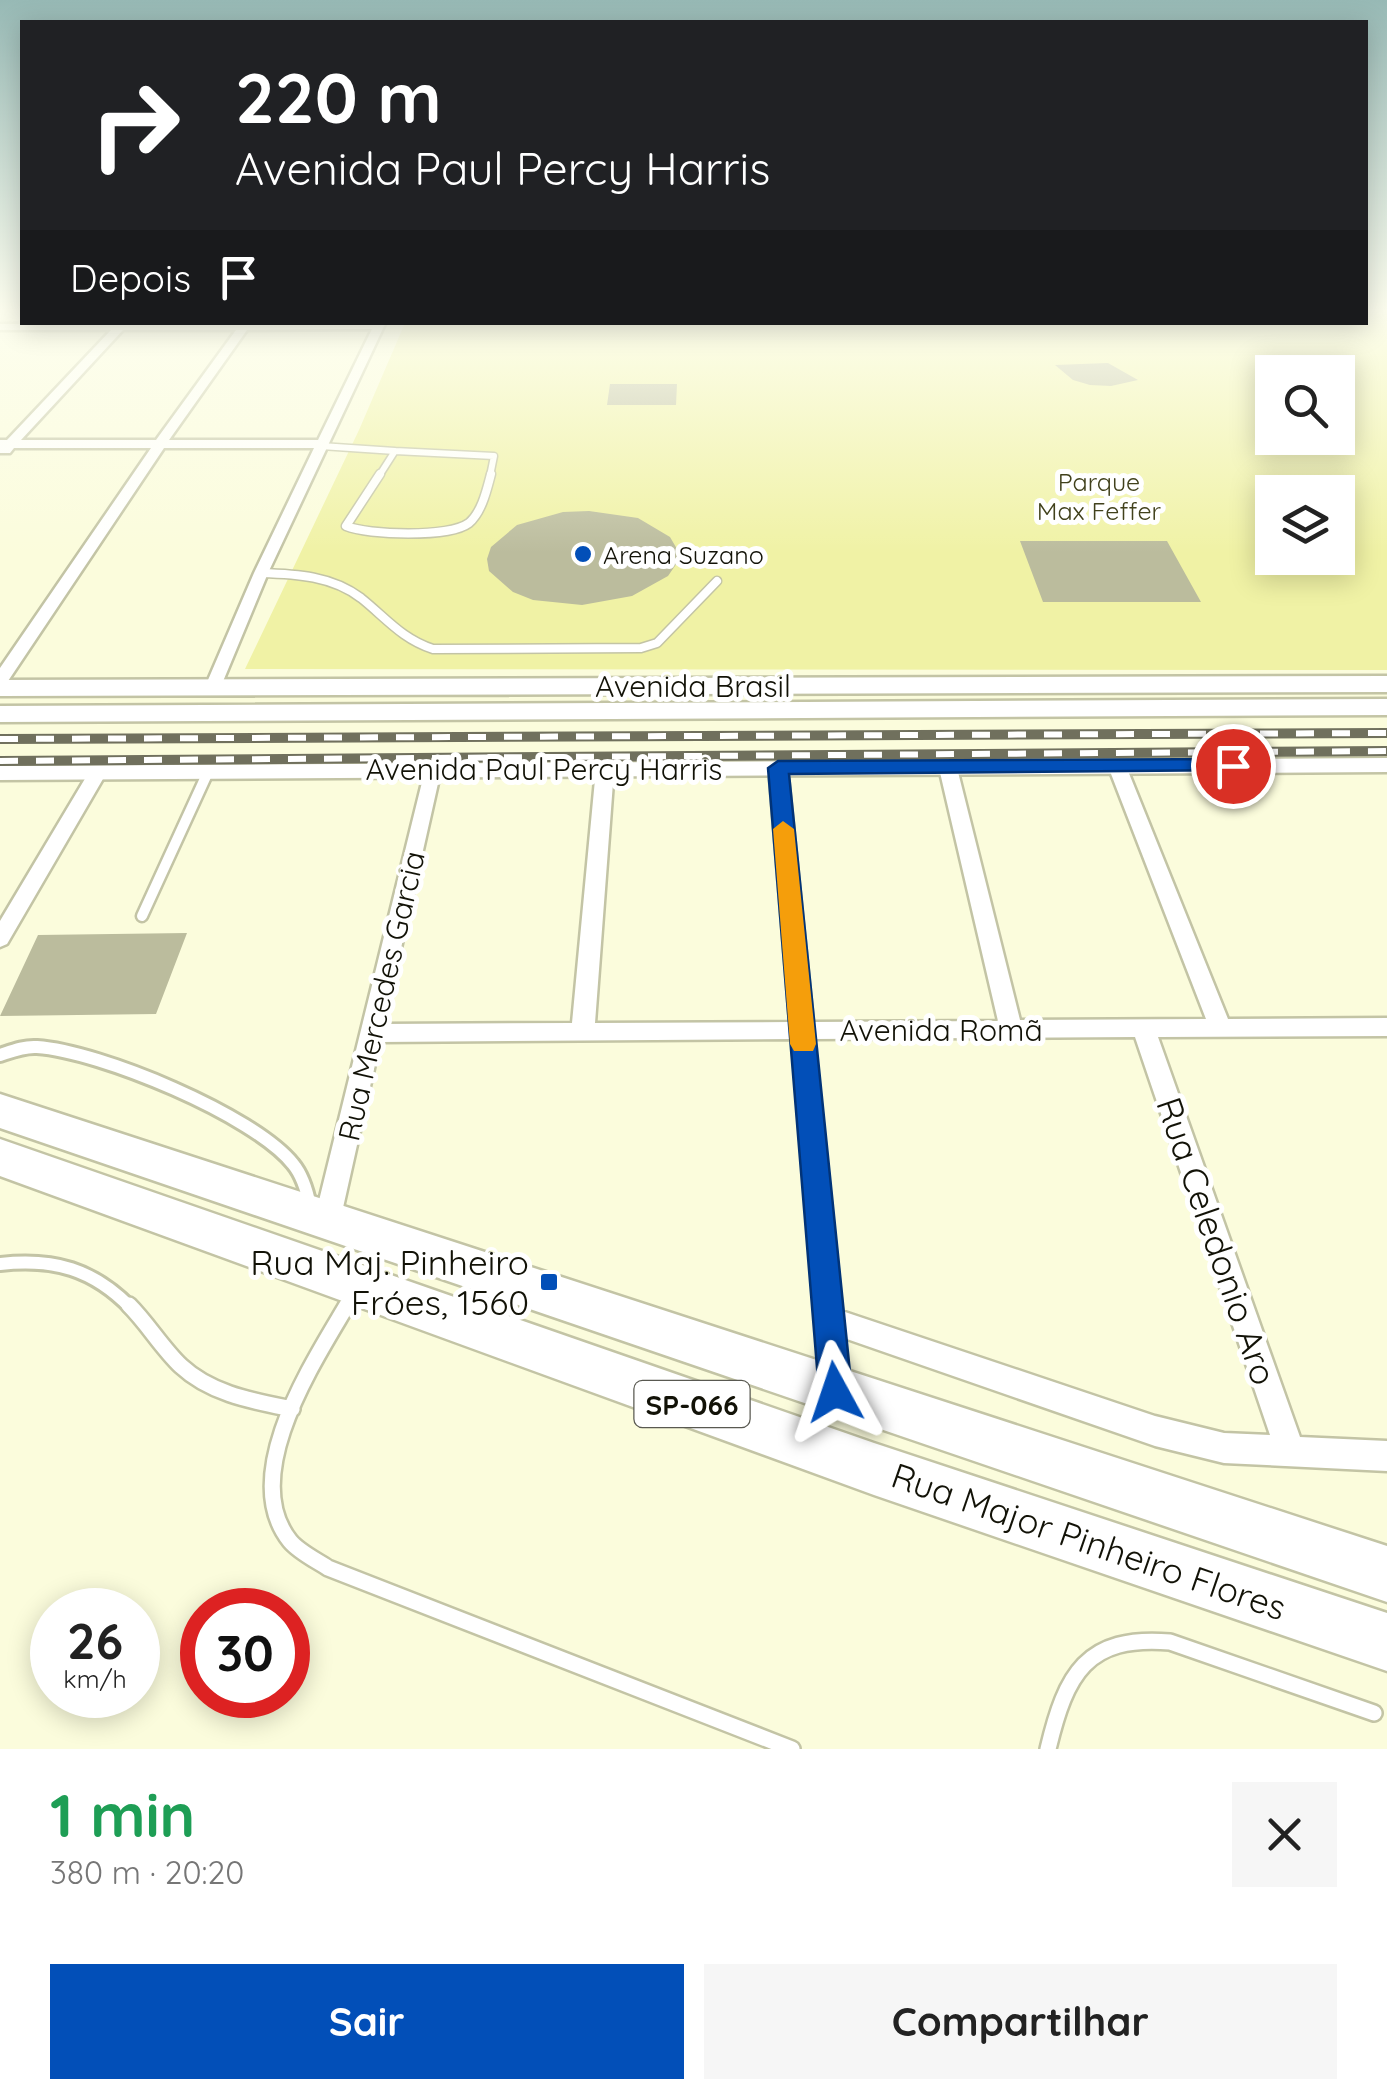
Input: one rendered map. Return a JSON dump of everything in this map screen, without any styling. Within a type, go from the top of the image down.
[{"type":"highway","name":"Rua Major Pinheiro Flores","points":[[0,1111],[1387,1574]]},
{"type":"highway","name":"Rua Major Pinheiro Flores","points":[[0,1156],[874,1469],[1387,1642]]},
{"type":"main road","name":"Avenida Brasil","points":[[850,697],[1387,684]]},
{"type":"main road","name":"Avenida Brasil","points":[[0,688],[213,687],[1387,707]]},
{"type":"main road","points":[[118,713],[142,705],[198,702],[206,699],[213,687]]},
{"type":"main road","name":"Avenida Brasil","points":[[0,714],[795,697]]},
{"type":"street","points":[[0,455],[5,444],[58,390]]},
{"type":"street","points":[[0,680],[199,390]]},
{"type":"street","points":[[213,687],[261,573],[348,390]]},
{"type":"street","points":[[5,444],[321,445]]},
{"type":"street","name":"Avenida Paul Percy Harris","points":[[0,773],[1387,765]]},
{"type":"street","points":[[1117,766],[1221,1029]]},
{"type":"street","points":[[778,768],[835,1392]]},
{"type":"street","points":[[948,768],[1011,1029]]},
{"type":"street","points":[[584,1032],[605,769]]},
{"type":"street","name":"Rua Mercedes Garcia","points":[[320,1219],[374,1033],[432,770]]},
{"type":"street","points":[[0,939],[98,772]]},
{"type":"street","name":"Avenida Romã","points":[[374,1033],[1387,1027]]},
{"type":"street","name":"Rua Celedonio Aro","points":[[1144,1030],[1291,1453]]},
{"type":"street","points":[[829,1320],[1156,1431],[1224,1448],[1387,1456]]},
{"type":"lane","points":[[321,445],[494,456],[469,524],[453,530],[360,532],[346,526],[395,451]]},
{"type":"lane","points":[[261,573],[320,578],[354,592],[386,626],[414,644],[433,648],[641,648],[657,643],[717,581]]},
{"type":"lane","points":[[142,916],[208,772]]},
{"type":"lane","points":[[0,1055],[35,1046],[76,1053],[171,1086],[289,1159],[304,1181],[320,1219]]},
{"type":"lane","points":[[0,1264],[23,1260],[81,1268],[125,1297],[186,1371],[209,1386],[292,1409]]},
{"type":"lane","points":[[360,1286],[292,1409],[274,1460],[271,1490],[278,1518],[290,1541],[328,1568],[792,1749]]},
{"type":"lane","points":[[1048,1749],[1065,1692],[1083,1663],[1100,1649],[1136,1636],[1170,1642],[1374,1714]]},
{"type":"green space","name":"Parque Max Feffer","points":[[376,390],[1255,390],[1255,455],[1355,455],[1355,390],[1387,390],[1387,670],[245,669]]},
{"type":"building","points":[[609,390],[677,390],[676,405],[607,405]]},
{"type":"building","name":"Arena Suzano","points":[[589,511],[638,518],[670,537],[677,549],[677,563],[668,576],[632,596],[582,605],[533,600],[513,592],[489,571],[491,547],[517,525],[563,512]]},
{"type":"building","points":[[1020,541],[1167,541],[1201,602],[1043,602]]},
{"type":"building","points":[[187,933],[156,1014],[0,1016],[38,935]]},
{"type":"railway","points":[[0,739],[1387,733]]},
{"type":"railway","points":[[0,761],[1387,751]]},
{"type":"slow traffic","points":[[783,829],[803,1044]]},
{"type":"place","name":"Arena Suzano","points":[[583,554]]},
{"type":"place","name":"Rua Maj. Pinheiro Fróes, 1560","points":[[549,1282]]},
{"type":"route","points":[[835,1392],[778,768],[1233,766]]}]
